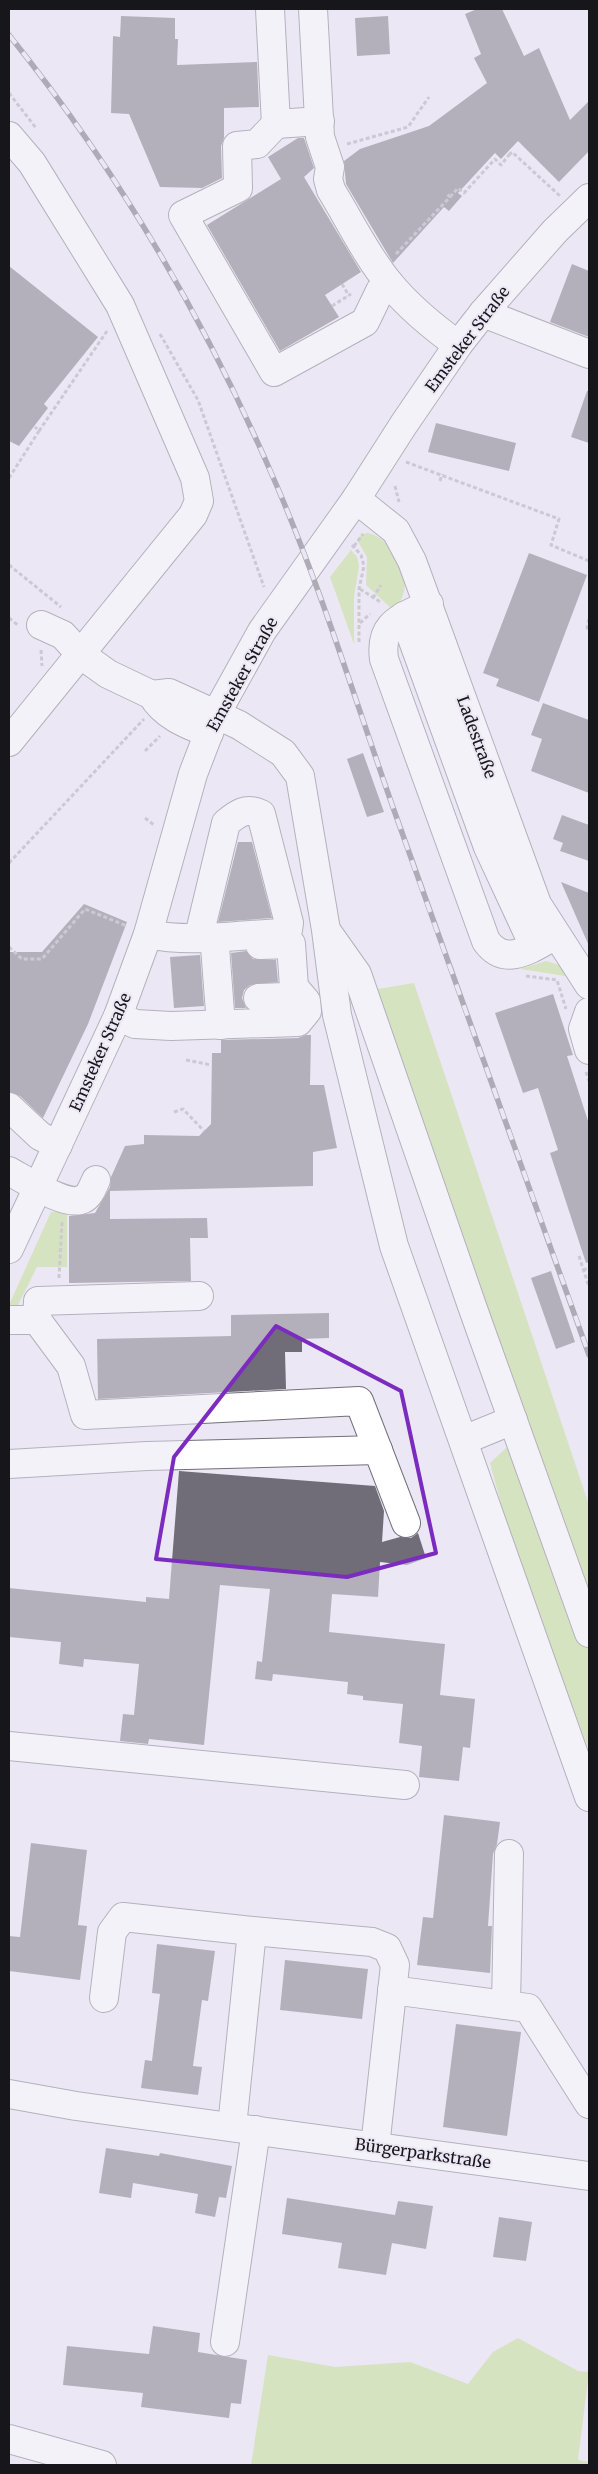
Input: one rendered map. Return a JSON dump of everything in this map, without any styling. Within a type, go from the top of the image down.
[{"type":"street","points":[[270,9],[276,124]]},
{"type":"street","points":[[313,9],[320,137],[330,167],[328,180],[332,190],[374,261],[391,270],[406,302],[458,345]]},
{"type":"street","points":[[320,121],[276,124],[257,144],[237,146],[238,188],[183,215],[274,372],[365,322],[391,270]]},
{"type":"street","points":[[9,136],[32,163],[124,314],[199,489],[199,501],[192,515],[9,742]]},
{"type":"street","name":"Emsteker Straße","points":[[9,1249],[118,1016],[148,934],[193,774],[213,724],[262,631],[356,499],[458,345],[483,313],[582,204]]},
{"type":"street","points":[[483,313],[589,354]]},
{"type":"street","name":"Ladestraße","points":[[356,499],[376,514],[401,538],[429,604],[537,904],[545,940],[589,985]]},
{"type":"street","points":[[404,616],[488,848],[545,940],[514,956],[507,956],[491,949],[486,941],[384,659],[384,637],[387,629],[404,616],[429,604]]},
{"type":"street","points":[[41,625],[63,635],[80,654],[148,707],[169,693],[213,724],[283,753],[300,776],[326,930],[336,1015],[394,1246],[589,1797]]},
{"type":"street","points":[[218,941],[281,933],[288,930],[289,923],[261,814],[251,810],[238,813],[226,823],[218,941],[223,1011]]},
{"type":"street","points":[[326,930],[357,974],[589,1633]]},
{"type":"street","points":[[118,1016],[135,1024],[223,1011],[298,1022],[307,1011],[306,1001],[294,987],[291,944],[165,938],[148,934]]},
{"type":"street","points":[[223,1011],[232,1015],[288,1012],[292,1008],[292,1002],[286,997],[258,998]]},
{"type":"street","points":[[578,1014],[583,1029],[586,1056]]},
{"type":"street","points":[[9,1107],[40,1136],[58,1144]]},
{"type":"street","points":[[9,1171],[38,1188],[74,1202],[88,1195],[96,1180]]},
{"type":"street","points":[[200,1296],[38,1301],[37,1320],[71,1366],[85,1415],[359,1401],[406,1523]]},
{"type":"street","points":[[9,1320],[37,1320]]},
{"type":"street","points":[[464,1440],[513,1420]]},
{"type":"street","points":[[9,1464],[147,1456],[378,1450]]},
{"type":"street","points":[[9,1746],[405,1785]]},
{"type":"street","points":[[506,2005],[509,1854]]},
{"type":"street","points":[[104,1998],[112,1932],[123,1917],[372,1942],[387,1948],[394,1965],[375,2147]]},
{"type":"street","points":[[225,2342],[244,2129],[252,1931]]},
{"type":"street","points":[[392,1990],[528,2008],[589,2104]]},
{"type":"street","name":"Bürgerparkstraße","points":[[9,2094],[76,2106],[589,2176]]},
{"type":"street","points":[[9,2444],[102,2465]]},
{"type":"path","points":[[343,144],[384,135],[408,127],[429,97]]},
{"type":"path","points":[[404,128],[409,132]]},
{"type":"path","points":[[384,135],[388,140]]},
{"type":"path","points":[[391,270],[458,188],[464,193],[488,170],[495,159],[500,165],[508,154],[512,152],[582,204]]},
{"type":"path","points":[[446,193],[450,197]]},
{"type":"path","points":[[342,284],[349,296]]},
{"type":"path","points":[[9,478],[105,333],[124,314]]},
{"type":"path","points":[[35,427],[39,432]]},
{"type":"path","points":[[403,461],[559,519],[551,545],[589,561]]},
{"type":"path","points":[[440,481],[442,474]]},
{"type":"path","points":[[333,532],[354,546],[361,555],[364,566],[359,589],[359,646]]},
{"type":"path","points":[[9,566],[64,610]]},
{"type":"path","points":[[373,598],[381,585]]},
{"type":"path","points":[[589,620],[586,628],[589,629]]},
{"type":"path","points":[[9,863],[148,707]]},
{"type":"path","points":[[145,751],[160,736]]},
{"type":"path","points":[[146,818],[159,828]]},
{"type":"path","points":[[9,947],[22,959],[42,959],[85,910],[148,934]]},
{"type":"path","points":[[523,975],[557,980],[578,1014]]},
{"type":"path","points":[[586,1056],[589,1081]]},
{"type":"path","points":[[186,1060],[211,1064]]},
{"type":"path","points":[[174,1112],[183,1109],[204,1131]]},
{"type":"path","points":[[58,1300],[63,1215],[67,1200]]},
{"type":"path","points":[[579,1256],[589,1287]]},
{"type":"path","points":[[583,1270],[589,1268]]},
{"type":"highlighted area","points":[[276,1326],[401,1391],[436,1553],[347,1577],[156,1559],[174,1457]]},
{"type":"green space","points":[[368,533],[379,537],[388,545],[396,554],[402,566],[405,577],[405,589],[401,600],[393,610],[366,585],[367,557],[357,540],[362,534]]},
{"type":"green space","points":[[351,550],[357,557],[359,566],[354,597],[354,644],[330,577]]},
{"type":"green space","points":[[546,961],[562,966],[572,977],[520,969]]},
{"type":"green space","points":[[414,983],[589,1505],[589,1750],[518,1566],[490,1463],[523,1432],[372,990]]},
{"type":"green space","points":[[67,1211],[67,1267],[37,1267],[17,1307],[9,1305],[51,1212]]},
{"type":"green space","points":[[518,2338],[578,2371],[589,2372],[578,2460],[589,2462],[589,2465],[251,2465],[268,2355],[335,2367],[410,2362],[468,2384],[493,2352]]},
{"type":"building","points":[[477,9],[502,9],[524,56],[539,48],[570,120],[589,101],[589,151],[559,182],[518,141],[501,159],[495,153],[458,193],[462,196],[449,211],[444,207],[393,263],[346,184],[344,161],[360,149],[429,126],[487,83],[474,58],[481,54],[465,14]]},
{"type":"building","points":[[121,16],[175,18],[175,39],[178,39],[177,65],[257,62],[259,107],[224,108],[224,138],[221,146],[222,178],[202,188],[160,187],[129,114],[111,113],[113,36],[120,37]]},
{"type":"building","points":[[388,16],[390,54],[357,56],[355,18]]},
{"type":"building","points":[[298,138],[304,138],[314,168],[304,177],[361,272],[325,295],[339,317],[280,351],[207,225],[281,179],[268,157]]},
{"type":"building","points":[[572,264],[589,271],[589,337],[550,322]]},
{"type":"building","points":[[9,266],[98,337],[44,404],[48,408],[19,446],[9,441]]},
{"type":"building","points":[[587,391],[589,391],[589,443],[571,437]]},
{"type":"building","points":[[436,423],[516,443],[509,471],[428,452]]},
{"type":"building","points":[[529,553],[587,575],[539,702],[496,686],[499,679],[483,673]]},
{"type":"building","points":[[543,703],[589,720],[589,793],[531,771],[542,739],[531,735]]},
{"type":"building","points":[[363,753],[384,812],[367,817],[347,759]]},
{"type":"building","points":[[562,815],[589,825],[589,861],[560,851],[563,843],[553,839]]},
{"type":"building","points":[[238,842],[252,842],[272,918],[218,922]]},
{"type":"building","points":[[561,882],[589,893],[589,946]]},
{"type":"building","points":[[84,904],[127,922],[88,1024],[43,1118],[20,1096],[9,1092],[9,952],[42,952]]},
{"type":"building","points":[[246,951],[253,959],[276,960],[278,982],[250,985],[244,990],[242,998],[246,1008],[235,1008],[231,953]]},
{"type":"building","points":[[200,955],[204,1006],[174,1008],[170,957]]},
{"type":"building","points":[[553,994],[573,1055],[567,1056],[589,1124],[589,1262],[586,1263],[550,1153],[558,1150],[538,1088],[523,1093],[495,1013]]},
{"type":"building","points":[[311,1035],[310,1085],[324,1085],[337,1148],[313,1152],[313,1186],[110,1191],[110,1219],[207,1218],[208,1238],[190,1238],[191,1281],[69,1283],[69,1216],[95,1213],[110,1187],[111,1177],[125,1146],[144,1144],[144,1135],[199,1136],[211,1124],[212,1053],[221,1053],[221,1040],[298,1038]]},
{"type":"building","points":[[551,1271],[575,1342],[556,1349],[531,1278]]},
{"type":"building","points":[[329,1313],[329,1338],[302,1339],[302,1352],[285,1352],[286,1389],[98,1399],[97,1339],[231,1336],[231,1315]]},
{"type":"building","points":[[179,1471],[375,1486],[384,1511],[382,1542],[400,1537],[411,1538],[418,1533],[426,1558],[407,1565],[380,1562],[378,1597],[332,1594],[329,1632],[445,1644],[440,1695],[475,1699],[470,1748],[463,1747],[459,1781],[419,1777],[422,1746],[399,1743],[403,1704],[363,1700],[363,1696],[347,1694],[348,1682],[273,1674],[272,1681],[255,1679],[257,1661],[262,1662],[270,1589],[220,1585],[204,1745],[149,1739],[148,1744],[120,1741],[123,1714],[134,1715],[139,1664],[84,1659],[83,1667],[59,1664],[61,1642],[9,1637],[9,1588],[146,1602],[146,1597],[169,1599]]},
{"type":"building","points":[[444,1815],[500,1822],[497,1844],[493,1854],[488,1926],[492,1926],[490,1973],[417,1965],[423,1917],[433,1918]]},
{"type":"building","points":[[31,1843],[87,1850],[78,1925],[87,1926],[80,1980],[9,1971],[9,1936],[20,1937]]},
{"type":"building","points":[[157,1944],[215,1951],[208,2001],[202,2000],[193,2066],[202,2067],[198,2095],[141,2088],[145,2060],[152,2061],[160,1994],[152,1993]]},
{"type":"building","points":[[285,1960],[368,1969],[362,2019],[280,2010]]},
{"type":"building","points":[[456,2024],[521,2032],[507,2136],[443,2127]]},
{"type":"building","points":[[106,2148],[159,2156],[160,2153],[232,2166],[226,2198],[219,2197],[215,2217],[195,2213],[198,2194],[133,2183],[131,2198],[99,2193]]},
{"type":"building","points":[[287,2198],[395,2215],[398,2201],[433,2206],[426,2249],[392,2243],[386,2275],[338,2268],[342,2243],[282,2234]]},
{"type":"building","points":[[499,2217],[532,2222],[526,2261],[493,2257]]},
{"type":"building","points":[[153,2326],[200,2333],[198,2352],[247,2360],[241,2404],[231,2403],[229,2418],[141,2407],[143,2393],[63,2385],[67,2346],[149,2354]]},
{"type":"railway","points":[[9,35],[87,140],[158,250],[221,365],[276,484],[324,606],[395,813],[589,1355]]}]
